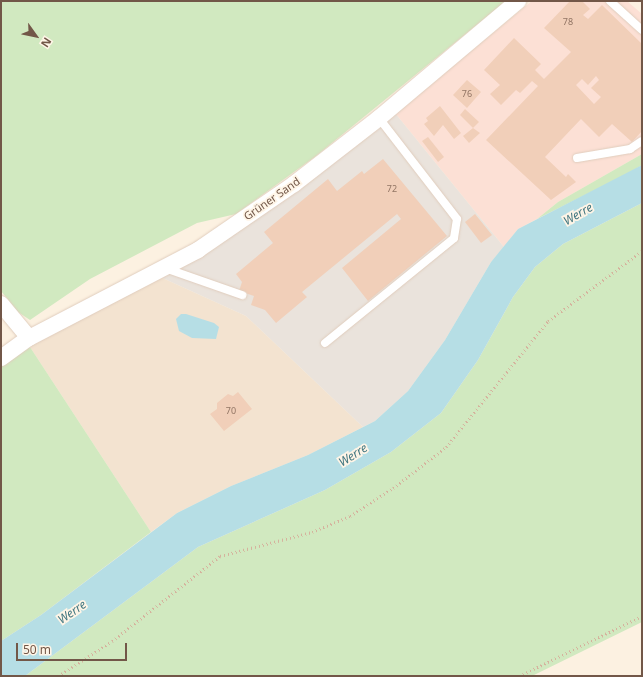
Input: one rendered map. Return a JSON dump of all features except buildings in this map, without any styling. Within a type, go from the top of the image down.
[{"type":"street","name":"Grüner Sand","points":[[1,358],[29,338],[198,250],[294,184],[379,118],[518,1]]},
{"type":"street","points":[[1,304],[29,338]]},
{"type":"lane","points":[[610,1],[642,30]]},
{"type":"lane","points":[[325,343],[454,238],[457,219],[379,118]]},
{"type":"lane","points":[[577,158],[630,149],[642,141]]},
{"type":"lane","points":[[163,267],[242,295]]},
{"type":"path","points":[[58,676],[112,641],[220,556],[312,532],[350,516],[393,488],[446,447],[548,321],[642,251]]},
{"type":"path","points":[[519,676],[642,616]]},
{"type":"shaded area","points":[[532,1],[627,1],[642,14],[642,154],[558,202],[537,219],[518,229],[504,247],[395,113]]},
{"type":"shaded area","points":[[395,113],[504,247],[491,262],[445,340],[408,391],[375,421],[363,427],[246,316],[156,275]]},
{"type":"shaded area","points":[[156,275],[246,316],[363,427],[308,455],[231,486],[177,513],[151,532],[30,347]]},
{"type":"green space","points":[[1,1],[506,1],[316,156],[236,214],[197,223],[90,279],[30,320],[18,312],[1,291]]},
{"type":"green space","points":[[642,154],[642,165],[537,219],[558,202]]},
{"type":"green space","points":[[642,203],[642,622],[532,676],[25,676],[198,547],[325,490],[391,452],[441,413],[478,360],[513,297],[535,267],[563,244]]},
{"type":"green space","points":[[30,347],[151,532],[41,615],[1,641],[1,367]]},
{"type":"water","name":"Werre","points":[[642,165],[642,203],[563,244],[535,267],[513,297],[478,360],[441,413],[391,452],[325,490],[198,547],[25,676],[1,676],[1,641],[41,615],[177,513],[231,486],[308,455],[375,421],[408,391],[445,340],[491,262],[518,229]]},
{"type":"water","points":[[181,314],[186,314],[214,323],[219,327],[216,339],[192,338],[179,331],[176,319]]}]
